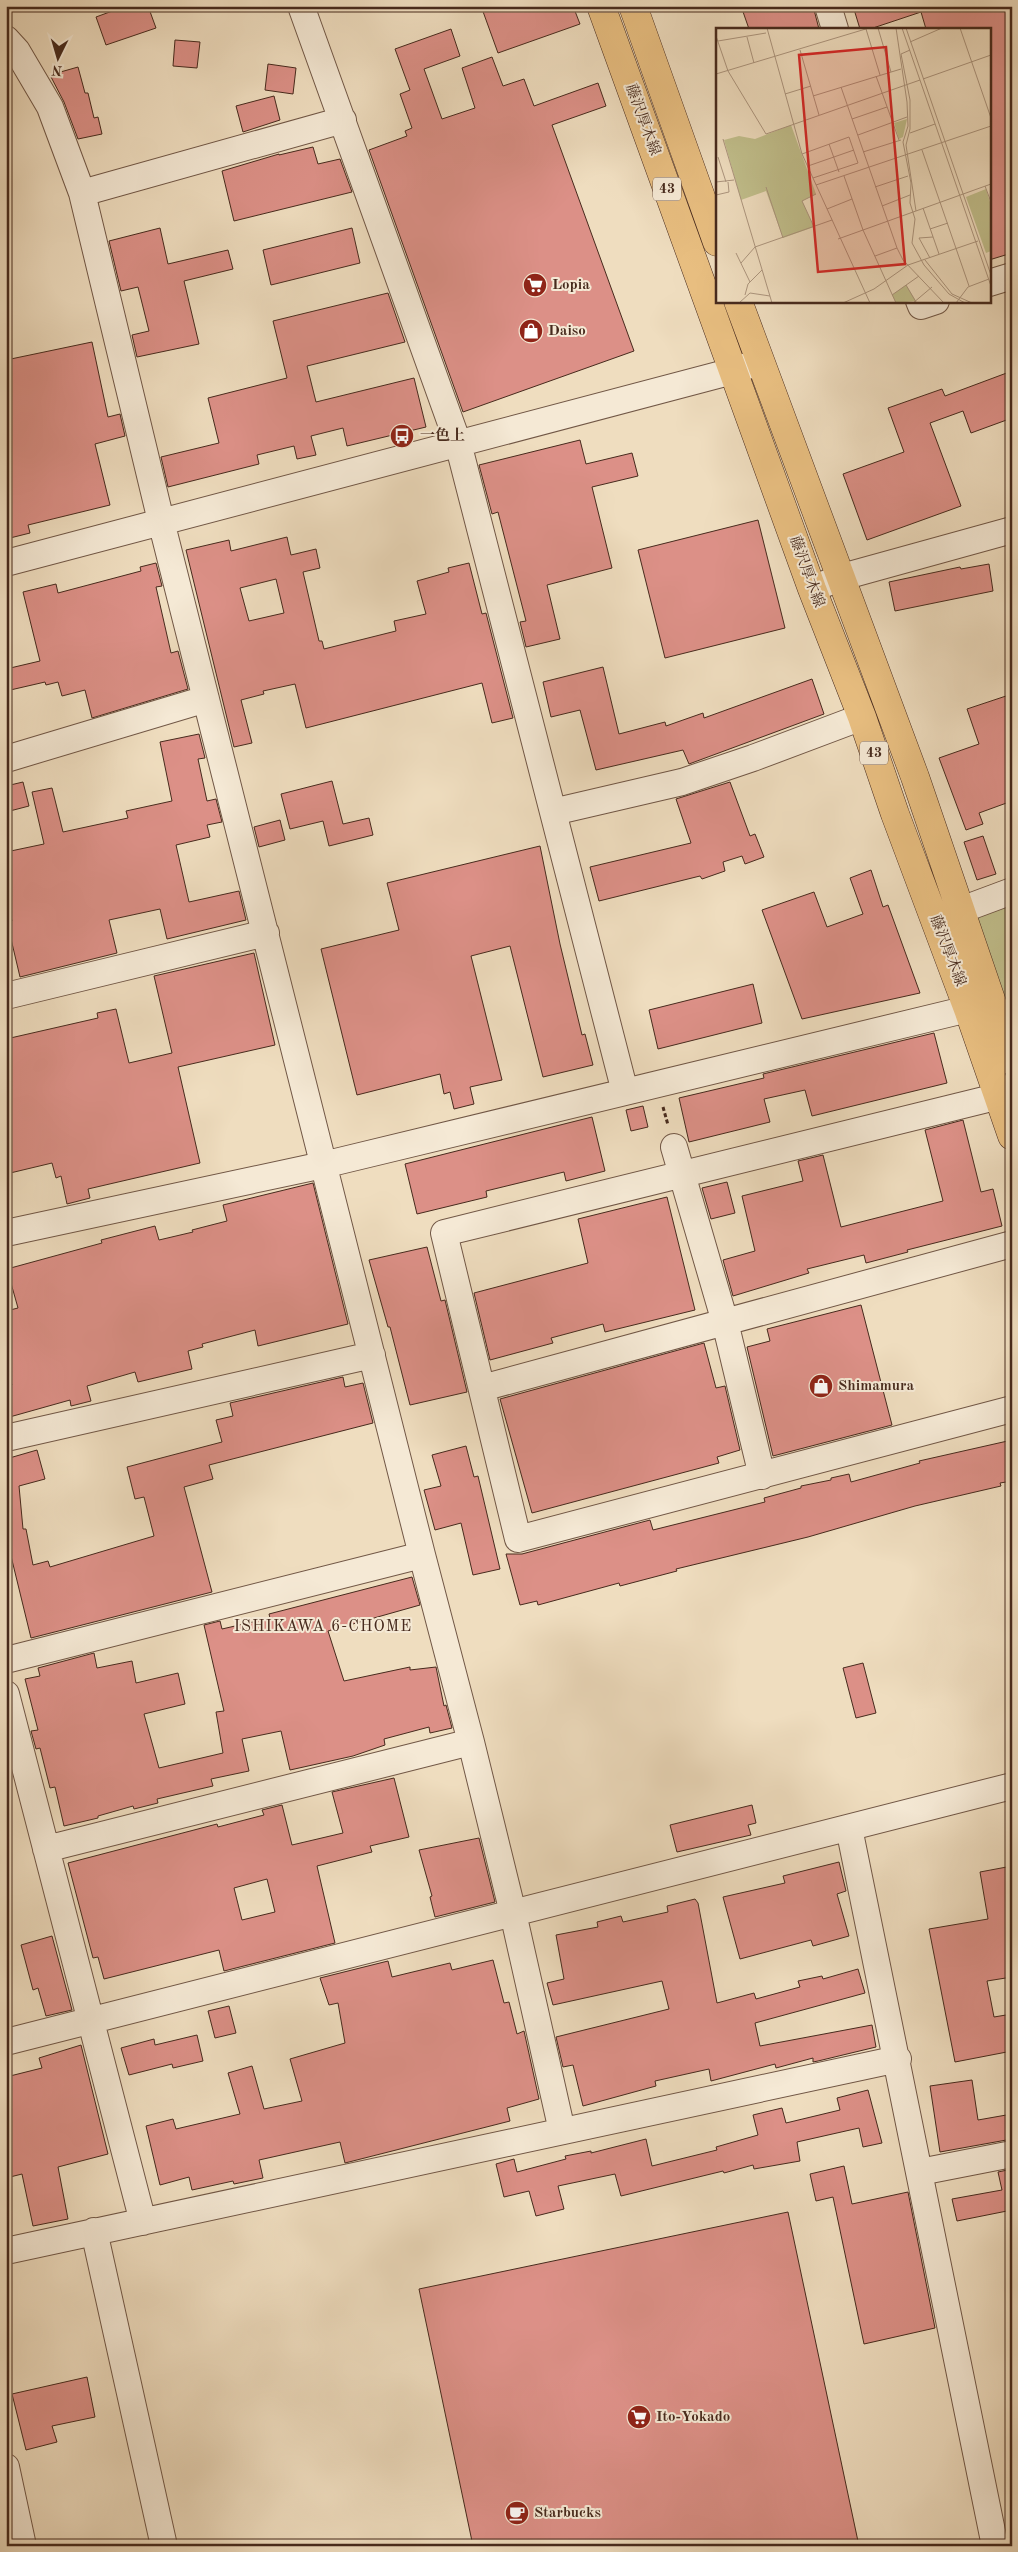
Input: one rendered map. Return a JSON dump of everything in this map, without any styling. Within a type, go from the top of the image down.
[{"type":"main road","name":"藤沢厚木線","points":[[601,6],[812,590],[862,716],[895,814],[1000,1096],[1012,1136]]},
{"type":"main road","name":"藤沢厚木線","points":[[633,6],[716,239]]},
{"type":"main road","name":"藤沢厚木線","points":[[738,302],[759,362],[842,577],[961,910],[1012,1061]]},
{"type":"street","points":[[301,6],[458,444],[625,1092]]},
{"type":"street","points":[[828,6],[835,28]]},
{"type":"street","points":[[6,38],[17,51],[50,107],[82,193],[161,521],[422,1556],[471,1742],[513,1913],[562,2131]]},
{"type":"street","points":[[82,193],[343,120]]},
{"type":"street","points":[[990,283],[1012,276]]},
{"type":"street","points":[[919,302],[920,306],[933,302]]},
{"type":"street","points":[[6,562],[733,371],[759,362]]},
{"type":"street","points":[[812,590],[842,577],[1012,530]]},
{"type":"street","points":[[6,759],[206,699]]},
{"type":"street","points":[[553,812],[682,782],[753,758],[862,716]]},
{"type":"street","points":[[961,910],[1012,891]]},
{"type":"street","points":[[6,996],[266,933]]},
{"type":"street","points":[[6,1233],[323,1165],[968,1009]]},
{"type":"street","points":[[1000,1096],[444,1232],[518,1539],[1012,1410]]},
{"type":"street","points":[[674,1147],[725,1322],[762,1476]]},
{"type":"street","points":[[482,1388],[1012,1244]]},
{"type":"street","points":[[6,1438],[372,1355]]},
{"type":"street","points":[[6,1660],[422,1556]]},
{"type":"street","points":[[6,1694],[143,2222]]},
{"type":"street","points":[[46,1849],[471,1742]]},
{"type":"street","points":[[6,2042],[1012,1786]]},
{"type":"street","points":[[849,1828],[898,2059],[995,2546]]},
{"type":"street","points":[[6,2251],[898,2059]]},
{"type":"street","points":[[920,2172],[1012,2154]]},
{"type":"street","points":[[94,2231],[164,2546]]},
{"type":"street","points":[[6,2467],[23,2546]]},
{"type":"path","points":[[657,1084],[674,1147]]},
{"type":"shaded area","points":[[1012,891],[1012,1061],[961,910]]},
{"type":"building","points":[[126,6],[148,6],[156,28],[106,45],[96,17]]},
{"type":"building","points":[[481,6],[573,6],[580,24],[498,53]]},
{"type":"building","points":[[741,6],[813,6],[819,28],[749,28]]},
{"type":"building","points":[[853,6],[1012,6],[1012,253],[990,260],[990,28],[926,28],[921,12],[873,28],[860,28]]},
{"type":"building","points":[[451,29],[460,56],[424,69],[442,119],[475,108],[462,68],[492,57],[503,86],[524,79],[534,106],[598,83],[606,106],[552,125],[634,351],[463,412],[369,150],[407,136],[405,131],[412,128],[400,94],[410,90],[395,49]]},
{"type":"building","points":[[175,40],[200,42],[197,68],[173,66]]},
{"type":"building","points":[[268,64],[296,68],[293,94],[265,90]]},
{"type":"building","points":[[78,67],[85,93],[88,93],[94,118],[98,117],[102,134],[78,139],[64,102],[50,75]]},
{"type":"building","points":[[274,96],[280,120],[243,132],[236,106]]},
{"type":"building","points":[[313,147],[318,164],[340,159],[352,192],[234,221],[222,171],[279,154]]},
{"type":"building","points":[[160,228],[168,264],[228,250],[233,269],[184,281],[199,344],[137,357],[132,335],[149,331],[138,287],[121,291],[109,241]]},
{"type":"building","points":[[352,228],[360,263],[271,285],[263,250]]},
{"type":"building","points":[[388,293],[405,342],[307,366],[316,402],[414,378],[426,427],[347,446],[343,428],[311,436],[316,455],[297,459],[294,446],[257,455],[259,464],[168,487],[161,457],[219,443],[208,398],[287,378],[273,321]]},
{"type":"building","points":[[92,342],[108,417],[120,414],[125,436],[95,444],[110,505],[28,525],[30,533],[6,539],[6,360]]},
{"type":"building","points":[[1012,371],[1012,418],[971,433],[963,411],[930,423],[961,506],[867,540],[843,474],[904,452],[888,408],[942,389],[945,396]]},
{"type":"building","points":[[580,440],[586,464],[632,453],[638,476],[592,487],[612,568],[547,585],[560,639],[526,647],[520,622],[526,621],[498,512],[492,514],[479,465]]},
{"type":"building","points":[[758,520],[785,628],[665,658],[638,550]]},
{"type":"building","points":[[287,537],[291,555],[316,549],[320,568],[303,572],[319,641],[322,641],[324,649],[396,631],[394,621],[426,614],[417,581],[449,572],[448,568],[469,563],[482,614],[486,613],[513,718],[492,723],[482,683],[306,728],[295,684],[263,691],[264,694],[241,700],[252,743],[234,747],[186,550],[229,540],[231,551]],"holes":[[[276,579],[284,613],[249,621],[240,588]]]},
{"type":"building","points":[[156,563],[162,586],[156,587],[171,653],[178,651],[188,689],[92,718],[85,690],[62,696],[58,682],[46,685],[45,682],[6,691],[6,669],[40,661],[23,592],[56,584],[58,593],[141,571],[140,567]]},
{"type":"building","points":[[989,564],[993,591],[895,611],[889,582],[960,567],[961,569]]},
{"type":"building","points":[[603,667],[619,734],[665,722],[666,726],[703,713],[704,718],[812,679],[824,714],[689,764],[683,750],[596,770],[580,710],[551,717],[543,682]]},
{"type":"building","points":[[1012,694],[1012,801],[979,813],[983,824],[966,830],[939,758],[979,744],[967,709]]},
{"type":"building","points":[[199,734],[205,758],[198,759],[207,801],[216,799],[222,822],[207,825],[210,837],[176,845],[189,902],[239,891],[246,920],[167,939],[160,909],[109,920],[117,953],[20,977],[7,922],[12,921],[6,896],[6,852],[44,844],[32,792],[52,788],[63,832],[128,818],[126,811],[172,801],[160,742]]},
{"type":"building","points":[[332,781],[343,824],[369,818],[373,835],[329,846],[323,821],[290,829],[281,794]]},
{"type":"building","points":[[23,782],[29,806],[6,812],[6,786]]},
{"type":"building","points":[[730,782],[750,836],[755,834],[764,857],[745,864],[742,856],[723,862],[725,871],[702,879],[700,876],[599,901],[590,867],[691,843],[676,799]]},
{"type":"building","points":[[280,820],[285,840],[259,847],[254,827]]},
{"type":"building","points":[[983,836],[996,874],[977,880],[964,842]]},
{"type":"building","points":[[540,846],[560,944],[582,1035],[585,1034],[593,1065],[543,1077],[510,946],[471,956],[502,1080],[470,1087],[474,1104],[454,1109],[450,1092],[444,1094],[440,1074],[357,1095],[321,949],[399,930],[387,883]]},
{"type":"building","points":[[871,870],[883,907],[888,905],[920,993],[802,1019],[762,910],[814,892],[827,927],[863,914],[850,878]]},
{"type":"building","points":[[254,953],[275,1045],[178,1067],[200,1163],[88,1189],[90,1198],[67,1204],[61,1176],[56,1178],[52,1163],[6,1174],[6,1119],[11,1118],[6,1097],[6,1039],[98,1018],[97,1013],[116,1009],[129,1063],[172,1053],[154,976]]},
{"type":"building","points":[[753,984],[762,1023],[658,1049],[649,1010]]},
{"type":"building","points":[[934,1033],[947,1083],[812,1116],[805,1090],[764,1099],[770,1122],[689,1142],[679,1098],[764,1078],[763,1074]]},
{"type":"building","points":[[643,1106],[648,1127],[631,1131],[626,1110]]},
{"type":"building","points":[[592,1117],[605,1171],[566,1181],[564,1172],[486,1191],[487,1197],[417,1214],[405,1164]]},
{"type":"building","points":[[963,1120],[981,1192],[993,1189],[1002,1226],[907,1250],[908,1252],[866,1263],[864,1255],[807,1269],[809,1273],[733,1296],[723,1260],[755,1251],[742,1196],[803,1181],[798,1161],[823,1155],[841,1227],[943,1201],[925,1130]]},
{"type":"building","points":[[727,1182],[735,1213],[711,1219],[702,1188]]},
{"type":"building","points":[[313,1183],[348,1324],[258,1346],[255,1330],[202,1344],[203,1347],[188,1351],[192,1369],[138,1382],[135,1372],[87,1386],[91,1401],[71,1406],[70,1400],[6,1418],[6,1387],[12,1385],[6,1367],[6,1311],[18,1308],[7,1269],[102,1243],[101,1240],[155,1226],[159,1240],[193,1232],[192,1230],[227,1221],[223,1205]]},
{"type":"building","points":[[667,1197],[695,1310],[605,1332],[603,1324],[551,1338],[553,1343],[490,1360],[474,1293],[588,1263],[578,1219]]},
{"type":"building","points":[[427,1247],[441,1301],[445,1300],[467,1392],[410,1405],[390,1327],[388,1327],[369,1260]]},
{"type":"building","points":[[861,1305],[892,1425],[773,1456],[747,1347],[770,1341],[767,1329]]},
{"type":"building","points":[[704,1343],[716,1388],[725,1386],[740,1450],[717,1457],[719,1463],[532,1513],[500,1399]]},
{"type":"building","points":[[343,1377],[345,1387],[363,1383],[373,1423],[209,1465],[213,1479],[184,1487],[212,1592],[31,1638],[11,1556],[6,1557],[6,1459],[37,1450],[45,1479],[19,1486],[23,1529],[26,1529],[33,1565],[48,1561],[50,1567],[154,1536],[144,1497],[135,1499],[127,1467],[222,1442],[216,1420],[233,1416],[230,1403]]},
{"type":"building","points":[[1012,1440],[1012,1481],[1000,1483],[1001,1486],[915,1506],[808,1537],[676,1569],[677,1571],[620,1586],[619,1583],[538,1605],[537,1601],[520,1605],[506,1554],[522,1554],[650,1520],[653,1530],[765,1502],[764,1498],[801,1488],[801,1486],[831,1480],[831,1478],[849,1474],[851,1482],[920,1463],[919,1461]]},
{"type":"building","points":[[466,1446],[474,1477],[478,1476],[500,1569],[473,1575],[461,1523],[435,1530],[424,1490],[441,1486],[432,1455]]},
{"type":"building","points":[[412,1577],[420,1605],[328,1631],[344,1681],[410,1667],[410,1670],[436,1667],[444,1706],[446,1705],[452,1728],[430,1733],[429,1727],[384,1739],[385,1745],[353,1756],[290,1770],[281,1731],[242,1739],[249,1771],[211,1779],[213,1786],[157,1799],[158,1803],[134,1809],[133,1806],[98,1816],[98,1818],[64,1826],[55,1787],[50,1788],[40,1748],[36,1749],[31,1731],[38,1730],[25,1679],[40,1676],[38,1668],[94,1653],[97,1668],[132,1661],[136,1683],[178,1673],[185,1704],[144,1714],[159,1768],[223,1753],[216,1712],[224,1711],[204,1625],[220,1621],[222,1629],[270,1618],[269,1614]]},
{"type":"building","points":[[863,1663],[876,1713],[856,1718],[843,1668]]},
{"type":"building","points":[[394,1778],[409,1837],[370,1846],[372,1852],[317,1866],[335,1943],[224,1971],[219,1950],[104,1979],[98,1957],[93,1958],[68,1863],[217,1824],[218,1827],[264,1815],[262,1810],[282,1805],[292,1845],[343,1833],[332,1792]],"holes":[[[267,1879],[275,1912],[242,1920],[234,1888]]]},
{"type":"building","points":[[752,1805],[756,1823],[748,1825],[751,1835],[677,1852],[670,1825]]},
{"type":"building","points":[[479,1838],[495,1902],[435,1917],[430,1897],[432,1896],[419,1850]]},
{"type":"building","points":[[839,1862],[846,1891],[837,1894],[849,1936],[813,1946],[811,1940],[740,1959],[723,1897],[785,1883],[783,1876]]},
{"type":"building","points":[[1012,1866],[1012,1977],[987,1981],[994,2017],[1012,2014],[1012,2051],[955,2062],[929,1929],[988,1919],[980,1872]]},
{"type":"building","points":[[695,1899],[698,1903],[717,2003],[754,1993],[756,1999],[800,1987],[798,1981],[822,1976],[823,1979],[858,1969],[865,1993],[755,2023],[760,2046],[872,2025],[876,2047],[813,2062],[813,2058],[776,2068],[775,2064],[711,2081],[709,2069],[655,2081],[656,2086],[583,2106],[573,2065],[563,2067],[556,2037],[669,2009],[662,1981],[553,2005],[547,1983],[564,1979],[556,1935],[598,1927],[597,1922],[621,1916],[623,1922],[668,1912],[667,1906]]},
{"type":"building","points":[[52,1936],[72,2010],[46,2016],[38,1988],[33,1990],[21,1945]]},
{"type":"building","points":[[493,1960],[504,2003],[509,2002],[517,2034],[524,2031],[539,2099],[507,2108],[510,2121],[345,2163],[340,2142],[259,2160],[263,2178],[234,2184],[233,2181],[192,2190],[189,2177],[160,2185],[146,2126],[173,2119],[176,2129],[240,2114],[228,2073],[252,2066],[264,2109],[302,2101],[290,2059],[345,2043],[338,2003],[329,2005],[320,1978],[388,1961],[392,1977],[450,1963],[452,1970]]},
{"type":"building","points":[[229,2006],[236,2033],[215,2038],[208,2011]]},
{"type":"building","points":[[197,2035],[203,2061],[173,2068],[172,2064],[129,2075],[121,2048],[154,2039],[155,2045]]},
{"type":"building","points":[[81,2045],[108,2154],[58,2167],[68,2219],[33,2226],[22,2174],[6,2178],[6,2077],[42,2068],[39,2058]]},
{"type":"building","points":[[972,2080],[978,2120],[1012,2114],[1012,2139],[940,2152],[930,2086]]},
{"type":"building","points":[[868,2090],[882,2143],[863,2147],[859,2128],[797,2142],[800,2161],[754,2169],[753,2165],[621,2196],[615,2174],[558,2186],[564,2209],[536,2216],[529,2191],[504,2197],[496,2164],[514,2159],[517,2172],[566,2159],[565,2156],[591,2151],[591,2153],[646,2139],[652,2166],[717,2150],[716,2147],[758,2135],[753,2115],[782,2108],[786,2123],[840,2110],[837,2098]]},
{"type":"building","points":[[844,2166],[852,2204],[908,2192],[935,2328],[864,2344],[833,2197],[816,2201],[810,2174]]},
{"type":"building","points":[[1012,2169],[1012,2210],[957,2221],[952,2199],[1002,2190],[998,2172]]},
{"type":"building","name":"Ito-Yokado","points":[[788,2212],[859,2546],[473,2546],[419,2289]]},
{"type":"building","points":[[87,2377],[95,2417],[52,2426],[57,2442],[26,2450],[12,2394]]},
{"type":"place","name":"Lopia","points":[[535,285]]},
{"type":"place","name":"Daiso","points":[[531,331]]},
{"type":"place","name":"一色上","points":[[402,436]]},
{"type":"place","name":"Shimamura","points":[[821,1386]]},
{"type":"place","name":"Ito-Yokado","points":[[639,2417]]},
{"type":"place","name":"Starbucks","points":[[517,2513]]},
{"type":"district","name":"ISHIKAWA 6-CHOME","points":[[323,1627]]}]
